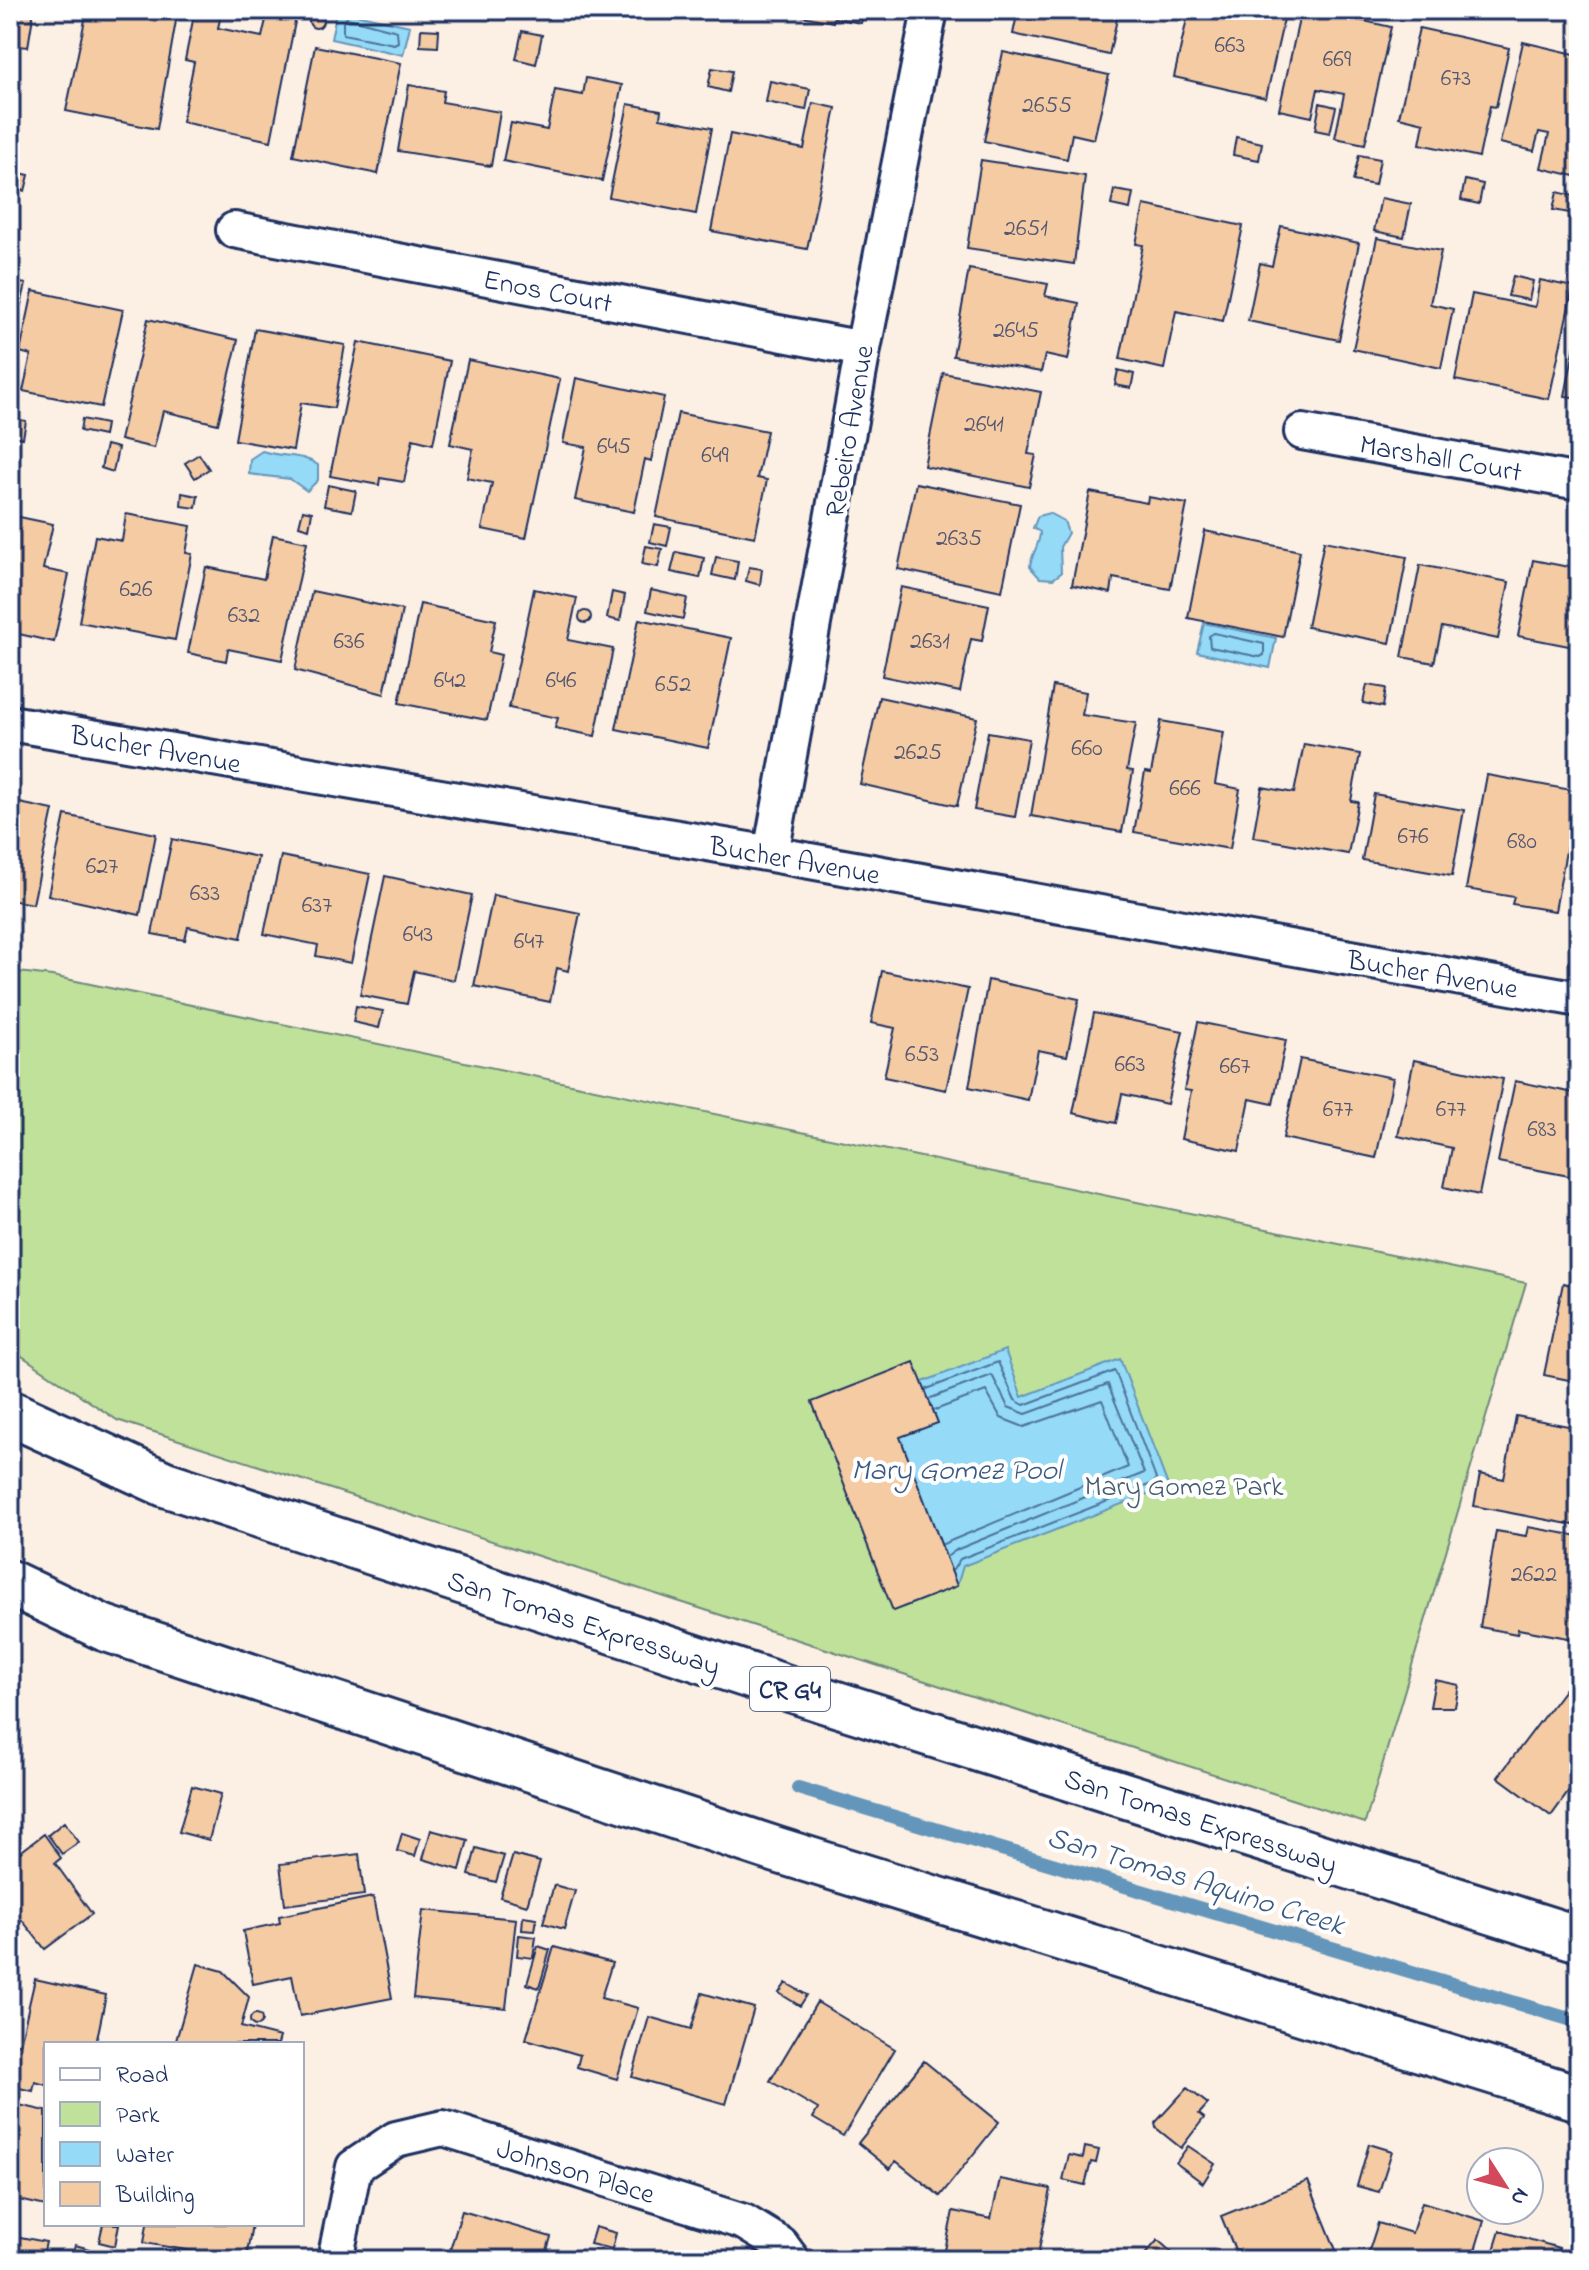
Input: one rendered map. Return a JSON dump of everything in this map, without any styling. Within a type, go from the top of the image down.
[{"type":"highway","name":"San Tomas Expressway","points":[[10,1413],[165,1484],[827,1701],[1579,1939]]},
{"type":"highway","points":[[10,1583],[104,1628]]},
{"type":"highway","points":[[10,1594],[104,1628],[777,1850],[1579,2098]]},
{"type":"street","name":"Rebeiro Avenue","points":[[771,854],[863,349],[930,10]]},
{"type":"street","name":"Enos Court","points":[[234,230],[863,349]]},
{"type":"street","name":"Marshall Court","points":[[1302,432],[1579,482]]},
{"type":"street","name":"Bucher Avenue","points":[[10,723],[771,854],[1579,999]]},
{"type":"street","name":"Johnson Place","points":[[335,2260],[354,2167],[396,2139],[443,2128],[744,2222],[780,2244],[792,2260]]},
{"type":"green space","name":"Mary Gomez Park","points":[[10,971],[52,976],[1526,1283],[1365,1823],[117,1420],[10,1348]]},
{"type":"water","points":[[337,10],[410,26],[403,55],[331,39]]},
{"type":"water","points":[[262,451],[312,461],[318,465],[318,480],[307,491],[290,479],[249,474],[250,459]]},
{"type":"water","points":[[1049,513],[1064,521],[1068,533],[1060,547],[1061,573],[1053,579],[1040,578],[1030,567],[1040,532],[1033,528],[1038,516]]},
{"type":"water","points":[[1204,623],[1276,638],[1270,668],[1197,652]]},
{"type":"water","name":"Mary Gomez Pool","points":[[1005,1350],[1022,1397],[1120,1359],[1168,1486],[963,1566],[957,1586],[903,1607],[830,1418]]},
{"type":"building","points":[[10,10],[34,10],[28,47],[10,45]]},
{"type":"building","points":[[87,10],[151,10],[177,15],[157,129],[66,111]]},
{"type":"building","points":[[195,10],[222,10],[218,28],[262,37],[268,11],[296,17],[271,141],[182,122],[194,62],[185,60]]},
{"type":"building","points":[[772,10],[864,10],[861,23],[834,18],[833,22]]},
{"type":"building","points":[[1018,10],[1119,10],[1109,55],[1013,34]]},
{"type":"building","points":[[1189,10],[1286,10],[1266,98],[1174,77]]},
{"type":"building","points":[[1301,10],[1343,10],[1342,16],[1391,27],[1365,144],[1335,138],[1344,94],[1318,89],[1312,117],[1279,110]]},
{"type":"building","points":[[316,14],[323,21],[316,28],[309,21]]},
{"type":"building","points":[[1419,28],[1509,48],[1496,107],[1490,106],[1479,157],[1420,144],[1424,123],[1399,117]]},
{"type":"building","points":[[421,29],[439,30],[438,47],[420,46]]},
{"type":"building","points":[[522,31],[542,35],[536,64],[516,59]]},
{"type":"building","points":[[1523,42],[1579,55],[1579,177],[1541,168],[1549,134],[1539,132],[1534,151],[1500,143]]},
{"type":"building","points":[[315,46],[401,63],[378,174],[293,156]]},
{"type":"building","points":[[1003,52],[1109,75],[1094,139],[1072,134],[1067,159],[984,141]]},
{"type":"building","points":[[712,68],[732,71],[728,92],[708,87]]},
{"type":"building","points":[[586,78],[622,85],[602,181],[503,161],[511,123],[547,130],[555,90],[583,95]]},
{"type":"building","points":[[770,81],[810,89],[806,110],[766,102]]},
{"type":"building","points":[[409,85],[444,91],[442,102],[500,112],[491,166],[398,151]]},
{"type":"building","points":[[813,103],[836,108],[807,249],[711,231],[730,134],[804,149]]},
{"type":"building","points":[[1320,103],[1336,107],[1330,133],[1315,130]]},
{"type":"building","points":[[628,104],[661,110],[660,118],[712,128],[696,214],[609,197]]},
{"type":"building","points":[[1236,137],[1262,143],[1259,160],[1233,155]]},
{"type":"building","points":[[1359,155],[1380,159],[1375,185],[1353,181]]},
{"type":"building","points":[[981,160],[1085,176],[1074,264],[967,248]]},
{"type":"building","points":[[11,171],[29,175],[25,191],[10,187]]},
{"type":"building","points":[[1465,180],[1483,184],[1479,204],[1461,200]]},
{"type":"building","points":[[1114,190],[1133,193],[1130,209],[1111,205]]},
{"type":"building","points":[[1557,192],[1574,196],[1570,213],[1553,210]]},
{"type":"building","points":[[1381,198],[1411,204],[1404,237],[1374,231]]},
{"type":"building","points":[[1144,205],[1243,226],[1223,321],[1176,311],[1164,369],[1120,359],[1143,245],[1136,244]]},
{"type":"building","points":[[1281,226],[1359,243],[1339,340],[1248,321],[1260,263],[1272,266]]},
{"type":"building","points":[[1377,238],[1441,251],[1430,304],[1453,309],[1441,368],[1353,349]]},
{"type":"building","points":[[969,269],[1048,284],[1045,296],[1079,303],[1068,360],[1045,355],[1041,372],[953,356]]},
{"type":"building","points":[[1513,276],[1533,281],[1529,300],[1508,296]]},
{"type":"building","points":[[1540,280],[1573,287],[1549,399],[1455,380],[1472,294],[1535,307]]},
{"type":"building","points":[[10,281],[26,284],[21,305],[10,303]]},
{"type":"building","points":[[33,291],[123,310],[101,407],[23,391],[31,355],[20,352]]},
{"type":"building","points":[[148,319],[238,340],[218,424],[163,411],[154,448],[120,440]]},
{"type":"building","points":[[1579,325],[1579,398],[1565,396]]},
{"type":"building","points":[[255,329],[345,345],[334,408],[301,403],[293,450],[235,440]]},
{"type":"building","points":[[358,342],[450,361],[433,444],[413,439],[404,482],[380,478],[379,485],[330,476]]},
{"type":"building","points":[[468,360],[560,379],[526,538],[482,529],[492,483],[467,478],[473,449],[450,444]]},
{"type":"building","points":[[1118,370],[1134,374],[1131,388],[1115,385]]},
{"type":"building","points":[[943,373],[1041,392],[1028,454],[1036,455],[1029,487],[924,466]]},
{"type":"building","points":[[576,378],[664,397],[651,461],[645,459],[634,512],[575,500],[586,447],[563,443]]},
{"type":"building","points":[[678,413],[767,431],[757,478],[767,480],[755,537],[656,517]]},
{"type":"building","points":[[10,418],[26,421],[23,438],[10,436]]},
{"type":"building","points":[[82,419],[106,424],[104,436],[80,431]]},
{"type":"building","points":[[106,445],[118,448],[113,472],[101,468]]},
{"type":"building","points":[[199,454],[209,469],[195,478],[185,463]]},
{"type":"building","points":[[916,483],[1020,504],[1002,591],[898,569]]},
{"type":"building","points":[[328,485],[356,491],[352,511],[324,506]]},
{"type":"building","points":[[1090,492],[1147,503],[1148,497],[1187,504],[1170,589],[1113,578],[1111,593],[1072,585]]},
{"type":"building","points":[[182,493],[198,496],[196,508],[181,506]]},
{"type":"building","points":[[303,510],[312,512],[309,529],[299,526]]},
{"type":"building","points":[[126,514],[191,526],[186,553],[192,554],[175,640],[79,622],[95,536],[122,541]]},
{"type":"building","points":[[10,515],[53,524],[43,569],[69,574],[54,642],[10,632]]},
{"type":"building","points":[[654,524],[671,527],[667,546],[650,542]]},
{"type":"building","points":[[1205,531],[1300,551],[1283,637],[1188,618]]},
{"type":"building","points":[[273,535],[307,542],[282,660],[228,649],[226,661],[188,653],[206,567],[264,579]]},
{"type":"building","points":[[1324,541],[1407,557],[1390,643],[1307,627]]},
{"type":"building","points":[[646,546],[662,549],[658,567],[642,564]]},
{"type":"building","points":[[676,552],[704,558],[700,578],[671,572]]},
{"type":"building","points":[[716,557],[738,561],[735,580],[712,575]]},
{"type":"building","points":[[1533,560],[1579,569],[1579,648],[1518,636]]},
{"type":"building","points":[[1420,565],[1509,582],[1498,639],[1442,627],[1434,663],[1402,657]]},
{"type":"building","points":[[749,567],[762,569],[760,585],[746,581]]},
{"type":"building","points":[[901,587],[989,605],[982,641],[971,639],[960,692],[882,676]]},
{"type":"building","points":[[534,589],[577,598],[568,640],[613,649],[595,736],[555,728],[558,718],[509,708]]},
{"type":"building","points":[[651,590],[687,598],[683,619],[647,611]]},
{"type":"building","points":[[312,591],[402,610],[384,694],[295,670]]},
{"type":"building","points":[[612,592],[625,595],[620,621],[607,618]]},
{"type":"building","points":[[420,604],[496,620],[489,652],[501,655],[487,720],[399,703]]},
{"type":"building","points":[[585,611],[591,617],[585,623],[579,617]]},
{"type":"building","points":[[639,619],[731,638],[708,748],[616,729]]},
{"type":"building","points":[[1367,685],[1386,688],[1383,707],[1363,703]]},
{"type":"building","points":[[1053,686],[1086,692],[1082,715],[1136,723],[1127,770],[1133,771],[1122,832],[1031,816]]},
{"type":"building","points":[[879,697],[977,718],[957,806],[860,784]]},
{"type":"building","points":[[1161,721],[1224,732],[1215,784],[1240,789],[1230,849],[1134,832],[1145,772],[1151,773]]},
{"type":"building","points":[[988,732],[1029,739],[1015,817],[974,810]]},
{"type":"building","points":[[1304,744],[1360,754],[1351,801],[1358,802],[1348,854],[1253,837],[1262,787],[1294,793]]},
{"type":"building","points":[[1487,775],[1577,791],[1555,911],[1512,904],[1514,897],[1466,889]]},
{"type":"building","points":[[1374,794],[1464,810],[1452,876],[1362,860]]},
{"type":"building","points":[[10,801],[53,810],[33,904],[10,900]]},
{"type":"building","points":[[65,815],[156,834],[140,915],[48,895]]},
{"type":"building","points":[[172,839],[258,857],[241,938],[188,927],[185,940],[152,934]]},
{"type":"building","points":[[281,856],[370,874],[351,963],[316,956],[318,945],[264,934]]},
{"type":"building","points":[[1579,856],[1579,915],[1568,913]]},
{"type":"building","points":[[385,876],[472,895],[454,980],[414,971],[407,1004],[360,995]]},
{"type":"building","points":[[493,895],[580,913],[568,971],[557,968],[550,1002],[474,986]]},
{"type":"building","points":[[882,971],[968,989],[946,1090],[884,1077],[895,1028],[871,1023]]},
{"type":"building","points":[[988,980],[1079,999],[1067,1056],[1038,1050],[1028,1100],[969,1087]]},
{"type":"building","points":[[356,1006],[383,1011],[379,1028],[353,1022]]},
{"type":"building","points":[[1094,1013],[1183,1031],[1167,1104],[1122,1094],[1116,1123],[1073,1113]]},
{"type":"building","points":[[1198,1022],[1286,1040],[1273,1104],[1250,1099],[1239,1151],[1181,1139],[1191,1091],[1184,1090]]},
{"type":"building","points":[[1300,1059],[1393,1078],[1376,1158],[1283,1138]]},
{"type":"building","points":[[1414,1060],[1503,1079],[1479,1195],[1444,1187],[1452,1148],[1398,1136]]},
{"type":"building","points":[[1515,1081],[1579,1094],[1579,1178],[1498,1162]]},
{"type":"building","points":[[1563,1283],[1579,1287],[1579,1382],[1544,1375]]},
{"type":"building","points":[[914,1362],[938,1423],[900,1437],[957,1586],[893,1611],[812,1402]]},
{"type":"building","points":[[1516,1416],[1579,1428],[1579,1526],[1474,1506],[1480,1474],[1504,1479]]},
{"type":"building","points":[[1528,1527],[1579,1536],[1579,1609],[1574,1639],[1518,1629],[1517,1634],[1480,1627],[1496,1531],[1526,1536]]},
{"type":"building","points":[[1579,1670],[1579,1786],[1575,1783],[1551,1816],[1498,1777]]},
{"type":"building","points":[[1435,1680],[1459,1685],[1455,1707],[1430,1707]]},
{"type":"building","points":[[192,1786],[221,1794],[209,1840],[179,1832]]},
{"type":"building","points":[[64,1822],[79,1842],[62,1854],[48,1835]]},
{"type":"building","points":[[431,1830],[468,1840],[460,1870],[423,1859]]},
{"type":"building","points":[[402,1833],[420,1839],[415,1856],[397,1851]]},
{"type":"building","points":[[44,1834],[61,1858],[55,1863],[92,1914],[45,1949],[22,1920],[16,1924],[10,1916],[10,1860]]},
{"type":"building","points":[[476,1848],[504,1856],[496,1882],[469,1875]]},
{"type":"building","points":[[359,1854],[364,1895],[285,1905],[280,1864]]},
{"type":"building","points":[[513,1855],[540,1862],[527,1905],[500,1897]]},
{"type":"building","points":[[554,1885],[575,1891],[564,1929],[543,1923]]},
{"type":"building","points":[[373,1897],[392,1998],[300,2016],[292,1976],[253,1984],[243,1931],[280,1923],[279,1916]]},
{"type":"building","points":[[423,1910],[516,1919],[506,2008],[413,1998]]},
{"type":"building","points":[[523,1916],[537,1918],[535,1931],[522,1930]]},
{"type":"building","points":[[519,1935],[536,1937],[533,1958],[517,1956]]},
{"type":"building","points":[[538,1946],[550,1950],[539,1988],[527,1984]]},
{"type":"building","points":[[554,1947],[612,1963],[601,1998],[638,2008],[617,2079],[577,2067],[580,2055],[526,2039]]},
{"type":"building","points":[[198,1964],[223,1971],[249,1997],[241,2027],[280,2037],[279,2042],[176,2042]]},
{"type":"building","points":[[35,1979],[106,1995],[96,2042],[44,2042],[44,2084],[35,2082],[33,2091],[10,2086],[10,2042],[20,2044]]},
{"type":"building","points":[[786,1983],[807,1995],[800,2006],[779,1993]]},
{"type":"building","points":[[702,1993],[754,2008],[726,2104],[632,2077],[649,2017],[691,2029]]},
{"type":"building","points":[[817,2002],[895,2049],[843,2136],[813,2118],[818,2109],[770,2081]]},
{"type":"building","points":[[256,2014],[262,2020],[256,2026],[250,2020]]},
{"type":"building","points":[[924,2061],[999,2122],[940,2196],[896,2161],[890,2169],[858,2143]]},
{"type":"building","points":[[1187,2088],[1208,2104],[1199,2114],[1204,2118],[1181,2148],[1156,2128],[1155,2123]]},
{"type":"building","points":[[10,2103],[44,2111],[44,2206],[10,2198]]},
{"type":"building","points":[[1369,2144],[1392,2151],[1379,2192],[1357,2186]]},
{"type":"building","points":[[1188,2146],[1215,2164],[1203,2183],[1176,2163]]},
{"type":"building","points":[[1085,2147],[1099,2150],[1096,2163],[1091,2162],[1085,2185],[1063,2180],[1069,2155],[1083,2158]]},
{"type":"building","points":[[1000,2179],[1051,2189],[1037,2260],[943,2260],[953,2211],[991,2219]]},
{"type":"building","points":[[1308,2181],[1340,2260],[1239,2260],[1221,2216]]},
{"type":"building","points":[[1422,2202],[1465,2215],[1465,2226],[1482,2226],[1473,2257],[1366,2260],[1378,2223],[1412,2233]]},
{"type":"building","points":[[462,2211],[551,2237],[544,2260],[447,2260]]},
{"type":"building","points":[[103,2226],[119,2226],[115,2246],[99,2242]]},
{"type":"building","points":[[147,2226],[252,2226],[246,2260],[144,2243]]},
{"type":"building","points":[[595,2227],[616,2233],[612,2249],[590,2244]]},
{"type":"building","points":[[1500,2231],[1559,2248],[1555,2260],[1491,2260]]},
{"type":"building","points":[[10,2235],[46,2242],[42,2260],[10,2260]]},
{"type":"building","points":[[1158,2240],[1180,2260],[1140,2260]]},
{"type":"building","points":[[75,2245],[90,2249],[87,2260],[72,2260]]},
{"type":"waterway","name":"San Tomas Aquino Creek","points":[[798,1788],[1579,2022]]}]
